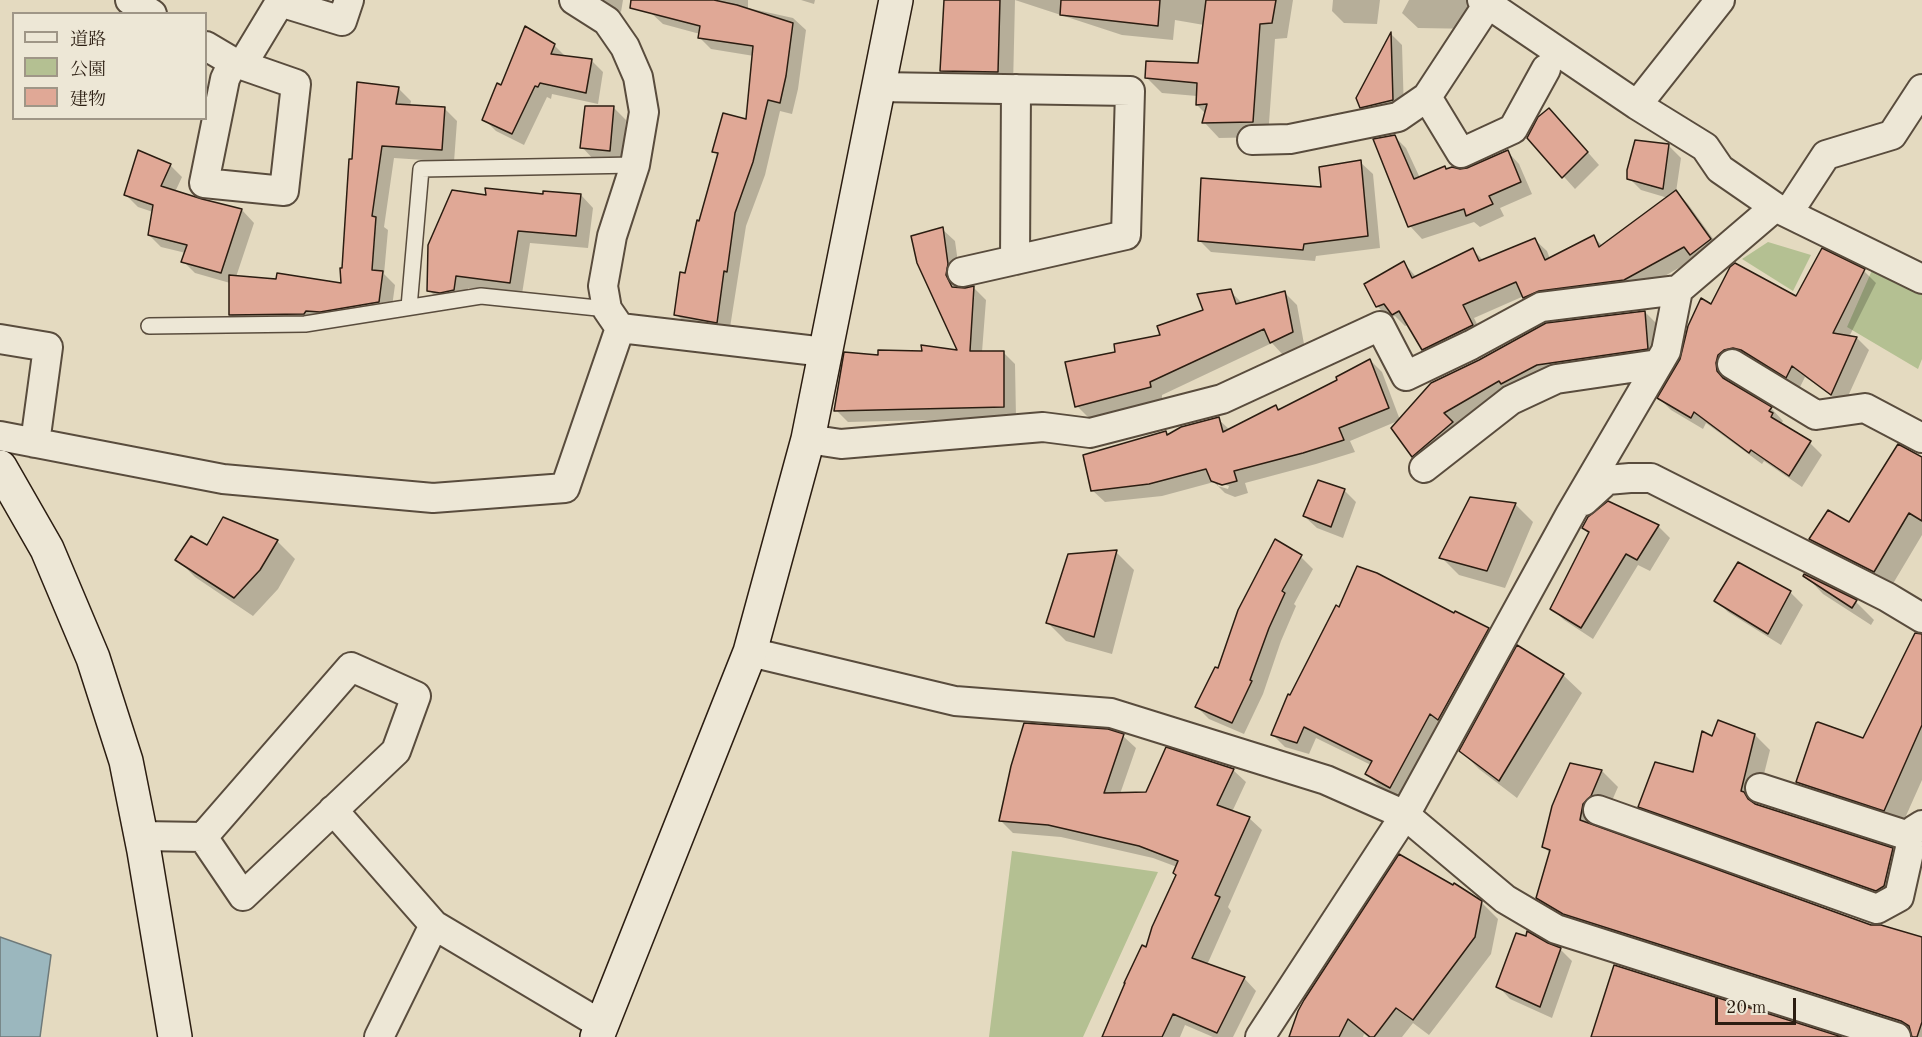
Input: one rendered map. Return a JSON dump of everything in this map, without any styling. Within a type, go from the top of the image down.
[{"type":"street","points":[[129,0],[149,12]]},
{"type":"street","points":[[207,46],[237,64],[296,84],[284,191],[204,183],[225,79],[237,64],[280,2],[342,21],[349,0]]},
{"type":"street","points":[[0,436],[223,479],[433,498],[565,488],[613,318],[603,286],[612,236],[635,165],[644,112],[638,77],[625,46],[607,21],[574,0]]},
{"type":"street","points":[[333,810],[434,925],[600,1031],[750,652],[808,439],[896,0]]},
{"type":"street","points":[[1637,105],[1720,0]]},
{"type":"street","points":[[1252,140],[1290,139],[1398,117],[1426,97],[1485,2],[1637,105],[1705,147],[1720,169],[1781,210],[1922,279]]},
{"type":"street","points":[[1426,97],[1461,153],[1513,129],[1546,69]]},
{"type":"street","points":[[878,87],[1131,91],[1126,235],[962,272]]},
{"type":"street","points":[[1015,260],[1016,89]]},
{"type":"street","points":[[808,439],[841,444],[1043,427],[1090,433],[1222,399],[1380,326],[1406,376],[1471,345],[1541,307],[1678,290],[1781,210],[1826,155],[1892,135],[1922,89]]},
{"type":"street","points":[[1260,1037],[1405,815],[1571,513],[1666,351],[1678,290]]},
{"type":"street","points":[[613,318],[825,352]]},
{"type":"street","points":[[0,339],[48,347],[35,443]]},
{"type":"street","points":[[1424,468],[1511,400],[1556,379],[1658,364]]},
{"type":"street","points":[[1732,364],[1816,415],[1865,408],[1922,438]]},
{"type":"street","points":[[0,466],[47,549],[93,658],[126,761],[175,1037]]},
{"type":"street","points":[[1571,513],[1607,480],[1651,478],[1887,597],[1922,618]]},
{"type":"street","points":[[750,652],[955,701],[1111,713],[1326,780],[1405,815],[1505,899],[1556,929],[1896,1037]]},
{"type":"street","points":[[141,836],[203,837],[351,667],[416,696],[396,751],[243,896],[203,837]]},
{"type":"street","points":[[1598,810],[1876,909],[1899,897],[1917,831],[1760,788]]},
{"type":"street","points":[[379,1037],[434,925]]},
{"type":"lane","points":[[410,308],[421,169],[635,165]]},
{"type":"lane","points":[[149,326],[305,324],[481,296],[613,318]]},
{"type":"green space","points":[[1768,242],[1811,255],[1793,291],[1742,259]]},
{"type":"green space","points":[[1873,268],[1922,291],[1922,359],[1918,369],[1847,327]]},
{"type":"green space","points":[[1012,851],[1158,872],[1083,1037],[989,1037]]},
{"type":"water","points":[[0,937],[51,955],[40,1037],[0,1037]]},
{"type":"building","points":[[631,0],[714,0],[793,23],[780,103],[768,100],[753,162],[735,213],[717,323],[674,315],[680,272],[685,273],[697,220],[699,221],[718,153],[712,152],[723,113],[746,119],[753,46],[698,38],[700,26],[630,8]]},
{"type":"building","points":[[944,0],[1000,0],[998,72],[940,71]]},
{"type":"building","points":[[1061,0],[1160,0],[1158,26],[1060,15]]},
{"type":"building","points":[[1206,0],[1276,0],[1272,23],[1260,24],[1253,122],[1202,123],[1207,104],[1196,105],[1197,83],[1145,78],[1146,61],[1198,63]]},
{"type":"building","points":[[525,26],[555,44],[551,54],[592,59],[586,93],[540,83],[538,87],[535,86],[512,134],[482,120],[497,83],[501,85]]},
{"type":"building","points":[[1391,32],[1393,100],[1360,108],[1356,98]]},
{"type":"building","points":[[357,82],[399,87],[396,104],[445,107],[442,150],[382,146],[372,216],[376,217],[372,270],[383,271],[379,302],[320,312],[306,311],[304,314],[229,315],[229,275],[276,279],[277,273],[341,283],[340,268],[342,268],[349,159],[352,159]]},
{"type":"building","points":[[585,106],[614,106],[610,151],[580,148]]},
{"type":"building","points":[[1549,108],[1588,152],[1562,178],[1527,138],[1538,117]]},
{"type":"building","points":[[1395,135],[1414,179],[1445,166],[1446,169],[1467,168],[1508,150],[1521,182],[1489,196],[1493,204],[1466,216],[1464,209],[1408,227],[1373,139]]},
{"type":"building","points":[[1635,140],[1669,144],[1663,189],[1627,179],[1627,170]]},
{"type":"building","points":[[138,150],[171,164],[161,186],[242,209],[221,273],[181,262],[187,245],[148,235],[153,205],[124,195]]},
{"type":"building","points":[[1361,160],[1368,236],[1304,244],[1303,250],[1198,241],[1201,178],[1321,187],[1319,167]]},
{"type":"building","points":[[485,188],[543,194],[543,191],[581,194],[576,236],[518,231],[510,283],[456,276],[454,290],[440,293],[427,291],[428,245],[452,190],[486,195]]},
{"type":"building","points":[[1676,190],[1711,239],[1690,255],[1684,247],[1624,280],[1539,291],[1523,298],[1516,282],[1463,305],[1473,325],[1422,350],[1399,311],[1392,315],[1384,304],[1376,307],[1364,284],[1404,261],[1412,278],[1473,248],[1479,261],[1535,238],[1545,260],[1594,235],[1599,247]]},
{"type":"building","points":[[943,227],[948,264],[946,275],[952,287],[974,286],[970,351],[1004,351],[1004,407],[834,411],[844,352],[878,355],[878,350],[922,351],[921,345],[957,350],[917,263],[911,236]]},
{"type":"building","points":[[1822,248],[1865,269],[1833,333],[1857,337],[1831,395],[1792,366],[1786,378],[1741,350],[1733,348],[1724,350],[1718,355],[1716,363],[1717,371],[1723,378],[1772,407],[1769,411],[1773,413],[1771,417],[1811,441],[1789,476],[1751,450],[1749,453],[1694,412],[1691,418],[1657,398],[1680,359],[1688,326],[1701,298],[1711,304],[1730,267],[1735,263],[1796,296]]},
{"type":"building","points":[[1231,289],[1236,304],[1285,291],[1293,332],[1270,343],[1264,329],[1150,382],[1151,387],[1075,407],[1065,362],[1115,352],[1114,344],[1160,335],[1157,326],[1203,310],[1197,294]]},
{"type":"building","points":[[1645,311],[1648,349],[1537,365],[1501,384],[1499,381],[1444,413],[1453,422],[1412,457],[1391,428],[1431,383],[1479,360],[1546,323]]},
{"type":"building","points":[[1370,359],[1389,408],[1339,428],[1344,440],[1234,471],[1237,481],[1222,485],[1211,481],[1206,469],[1149,484],[1091,491],[1083,455],[1166,431],[1167,435],[1181,427],[1219,417],[1223,432],[1276,405],[1278,410],[1337,380],[1336,377]]},
{"type":"building","points":[[1898,444],[1922,457],[1922,521],[1909,513],[1874,572],[1809,539],[1828,510],[1849,522]]},
{"type":"building","points":[[1318,480],[1345,489],[1331,527],[1303,516]]},
{"type":"building","points":[[1470,497],[1516,503],[1487,571],[1439,558]]},
{"type":"building","points":[[1608,501],[1659,525],[1637,560],[1626,554],[1581,628],[1550,609],[1589,532],[1582,528],[1588,517]]},
{"type":"building","points":[[223,517],[278,540],[260,570],[234,598],[175,560],[191,536],[207,545]]},
{"type":"building","points":[[1275,539],[1302,555],[1282,591],[1285,593],[1269,628],[1250,680],[1252,681],[1232,723],[1195,707],[1215,667],[1218,668],[1238,610]]},
{"type":"building","points":[[1117,550],[1094,637],[1046,623],[1068,554]]},
{"type":"building","points":[[1738,562],[1791,591],[1768,634],[1714,601]]},
{"type":"building","points":[[1357,566],[1377,573],[1454,613],[1455,611],[1489,628],[1438,720],[1430,714],[1390,788],[1365,774],[1372,761],[1304,727],[1297,743],[1271,735],[1288,694],[1290,695],[1336,605],[1339,607]]},
{"type":"building","points":[[1804,574],[1857,600],[1852,608],[1803,576]]},
{"type":"building","points":[[1915,633],[1922,634],[1922,725],[1884,811],[1796,782],[1816,723],[1863,738]]},
{"type":"building","points":[[1517,645],[1564,674],[1499,781],[1459,751]]},
{"type":"building","points":[[1718,720],[1755,734],[1741,791],[1748,799],[1755,804],[1893,848],[1884,886],[1876,891],[1638,807],[1655,762],[1693,772],[1702,731],[1712,736]]},
{"type":"building","points":[[1024,723],[1108,729],[1124,734],[1104,793],[1146,792],[1166,747],[1234,769],[1217,805],[1250,817],[1215,895],[1220,897],[1192,958],[1245,977],[1217,1033],[1173,1014],[1162,1037],[1102,1037],[1142,945],[1146,947],[1152,927],[1176,875],[1173,873],[1178,861],[1139,846],[1048,825],[999,821],[1011,766]]},
{"type":"building","points":[[1570,763],[1602,770],[1591,796],[1583,804],[1580,820],[1871,925],[1881,925],[1922,937],[1922,1022],[1917,1037],[1912,1037],[1909,1026],[1901,1021],[1563,914],[1536,898],[1550,850],[1542,847],[1552,806]]},
{"type":"building","points":[[1399,854],[1453,885],[1454,883],[1482,901],[1475,937],[1413,1020],[1396,1008],[1374,1037],[1370,1037],[1348,1019],[1339,1037],[1289,1037],[1304,1000]]},
{"type":"building","points":[[1527,931],[1561,948],[1540,1007],[1496,987],[1516,933],[1526,936]]},
{"type":"building","points":[[1614,965],[1842,1037],[1591,1037]]}]
